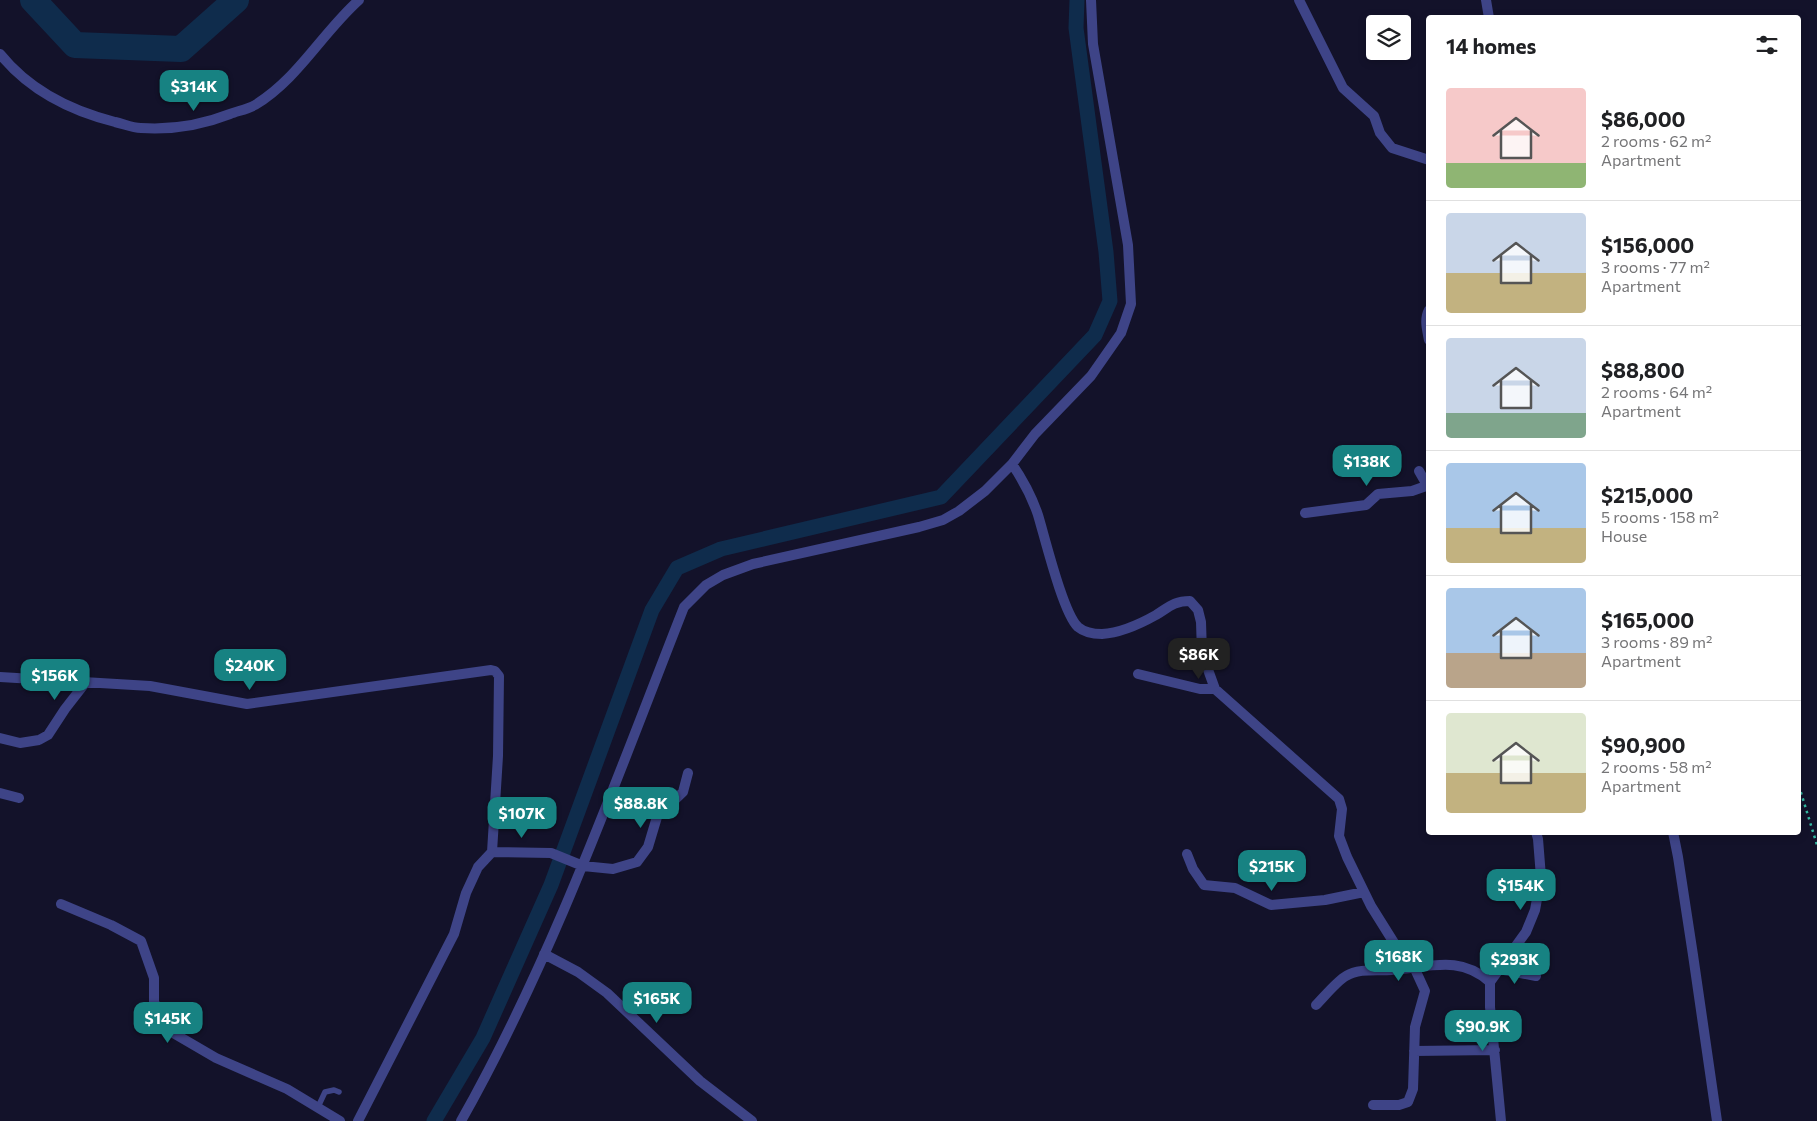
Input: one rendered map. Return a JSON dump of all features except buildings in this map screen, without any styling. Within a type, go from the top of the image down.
[{"type":"street","points":[[0,54],[12,70],[52,99],[99,118],[139,128],[173,128],[201,124],[254,105],[288,79],[330,28],[359,0]]},
{"type":"street","points":[[462,1121],[510,1032],[544,954],[684,607],[706,585],[723,575],[754,564],[919,527],[943,520],[959,511],[985,491],[1012,464],[1036,434],[1092,376],[1121,333],[1131,304],[1128,245],[1093,44],[1091,0]]},
{"type":"street","points":[[1299,0],[1343,88],[1374,116],[1380,133],[1392,148],[1426,159]]},
{"type":"street","points":[[1486,0],[1488,15]]},
{"type":"street","points":[[1012,464],[1025,483],[1038,513],[1053,568],[1068,611],[1076,626],[1088,633],[1104,634],[1127,629],[1180,601],[1190,601],[1198,610],[1201,622],[1202,653],[1215,688],[1339,799],[1342,809],[1339,836],[1364,892],[1396,946],[1414,967],[1425,991],[1415,1027],[1412,1089],[1408,1102],[1399,1105],[1373,1105]]},
{"type":"street","points":[[1419,472],[1426,482]]},
{"type":"street","points":[[1305,513],[1366,505],[1378,494],[1412,492],[1426,486]]},
{"type":"street","points":[[0,677],[150,686],[247,704],[491,670],[500,676],[498,756],[492,852],[478,866],[466,893],[454,934],[358,1121]]},
{"type":"street","points":[[1138,674],[1200,689],[1215,688]]},
{"type":"street","points":[[0,738],[20,743],[39,740],[48,735],[86,682]]},
{"type":"street","points":[[492,852],[551,853],[581,865],[613,870],[637,862],[648,847],[657,817],[683,792],[688,773]]},
{"type":"street","points":[[0,793],[19,798]]},
{"type":"street","points":[[1501,1121],[1490,1008],[1490,982],[1526,932],[1535,910],[1540,877],[1537,835]]},
{"type":"street","points":[[1674,835],[1692,945],[1717,1121]]},
{"type":"street","points":[[1187,854],[1193,870],[1204,885],[1235,888],[1271,905],[1325,900],[1364,892]]},
{"type":"street","points":[[61,904],[111,925],[140,941],[154,978],[154,1002],[168,1030],[216,1058],[287,1089],[340,1121]]},
{"type":"street","points":[[544,954],[578,972],[607,992],[700,1082],[752,1121]]},
{"type":"street","points":[[1316,1005],[1346,976],[1360,971],[1442,963],[1462,966],[1490,982]]},
{"type":"street","points":[[1499,969],[1536,976]]},
{"type":"street","points":[[1414,1051],[1495,1050]]},
{"type":"lane","points":[[318,1107],[325,1092],[334,1090],[339,1092]]},
{"type":"path","points":[[1801,793],[1817,845]]},
{"type":"waterway","points":[[33,0],[75,45],[181,49],[236,0]]},
{"type":"waterway","points":[[434,1121],[483,1038],[551,885],[652,610],[677,568],[721,549],[941,497],[1095,335],[1110,301],[1106,252],[1076,28],[1077,0]]}]
